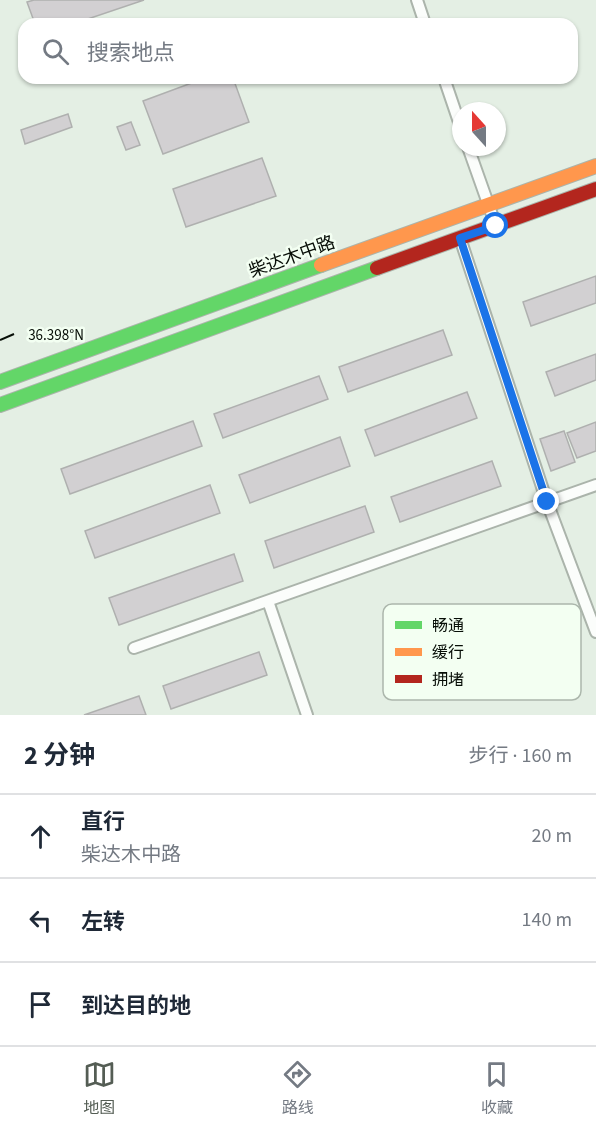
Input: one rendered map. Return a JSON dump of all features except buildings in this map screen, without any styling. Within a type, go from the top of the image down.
[{"type":"main road","name":"柴达木中路","points":[[0,382],[596,166]]},
{"type":"main road","points":[[0,405],[596,189]]},
{"type":"street","points":[[417,0],[423,18]]},
{"type":"street","points":[[446,84],[452,102]]},
{"type":"street","points":[[471,156],[496,226]]},
{"type":"street","points":[[460,238],[547,502],[596,632]]},
{"type":"street","points":[[134,648],[596,484]]},
{"type":"street","points":[[268,601],[307,715]]},
{"type":"traffic: fast","points":[[0,382],[321,265]]},
{"type":"traffic: fast","points":[[0,405],[377,268]]},
{"type":"traffic: slow","points":[[321,265],[596,166]]},
{"type":"traffic: jam","points":[[377,268],[596,189]]},
{"type":"route","points":[[496,226],[460,238],[547,502]]}]
